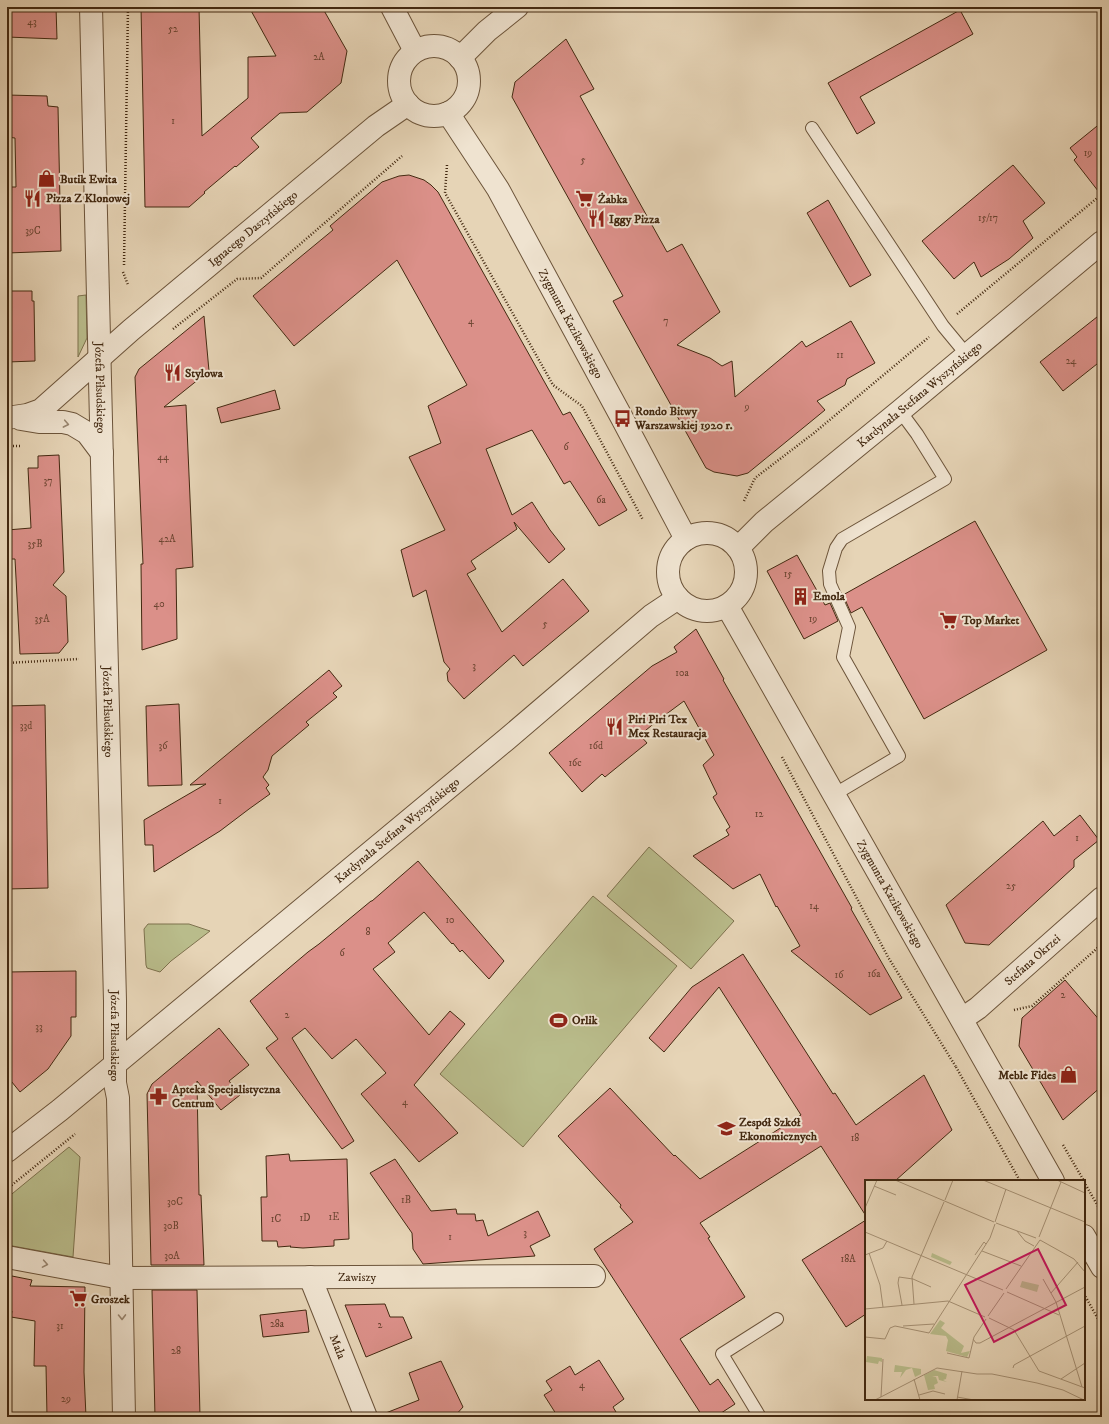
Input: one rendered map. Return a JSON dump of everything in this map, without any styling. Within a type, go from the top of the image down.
[{"type":"street","name":"Józefa Piłsudskiego","points":[[91,7],[100,356],[115,1083],[118,1098],[124,1417]]},
{"type":"street","points":[[392,7],[416,51]]},
{"type":"street","points":[[460,58],[488,31],[517,7]]},
{"type":"street","points":[[432,46],[443,47],[452,51],[460,58],[466,67],[469,78],[468,88],[464,98],[457,107],[448,113],[437,116],[426,115],[416,111],[408,104],[402,94],[399,83],[400,71],[405,61],[416,51],[432,46]]},
{"type":"street","name":"Ignacego Daszyńskiego","points":[[10,418],[41,410],[100,356],[370,131],[408,104]]},
{"type":"street","name":"Zygmunta Kazikowskiego","points":[[448,113],[498,189],[686,539]]},
{"type":"street","name":"Kardynała Stefana Wyszyńskiego","points":[[738,548],[764,522],[900,411],[1102,242]]},
{"type":"street","points":[[10,418],[72,424],[87,433],[102,453]]},
{"type":"street","points":[[709,533],[721,535],[732,541],[738,548],[745,560],[745,583],[740,594],[727,606],[710,611],[698,610],[687,605],[678,598],[671,586],[668,573],[670,560],[676,548],[686,539],[697,534],[709,533]]},
{"type":"street","name":"Kardynała Stefana Wyszyńskiego","points":[[7,1151],[60,1110],[494,749],[651,616],[678,598]]},
{"type":"street","name":"Zygmunta Kazikowskiego","points":[[727,606],[835,794],[1052,1180]]},
{"type":"street","name":"Stefana Okrzei","points":[[962,1019],[978,1008],[1102,898]]},
{"type":"street","points":[[1085,1238],[1102,1267]]},
{"type":"street","name":"Zawiszy","points":[[7,1257],[121,1278],[594,1276]]},
{"type":"street","name":"Mała","points":[[310,1277],[366,1417]]},
{"type":"lane","points":[[812,128],[943,326],[967,355]]},
{"type":"lane","points":[[835,794],[899,756],[843,657],[849,627],[833,594],[830,584],[829,571],[836,548],[842,539],[945,479],[917,434],[900,411]]},
{"type":"lane","points":[[760,1417],[722,1354],[777,1319]]},
{"type":"path","points":[[128,7],[124,273],[128,285]]},
{"type":"path","points":[[169,333],[237,279],[261,278],[402,156]]},
{"type":"path","points":[[447,165],[445,193],[553,385],[582,406],[643,520]]},
{"type":"path","points":[[744,501],[754,478],[814,433],[1102,194]]},
{"type":"path","points":[[7,663],[79,660]]},
{"type":"path","points":[[782,756],[888,957],[956,1067]]},
{"type":"path","points":[[1008,1011],[1032,1006],[1102,944]]},
{"type":"path","points":[[7,1189],[75,1134]]},
{"type":"path","points":[[1085,1184],[1102,1213]]},
{"type":"path","points":[[1085,1296],[1102,1326]]},
{"type":"green space","points":[[86,295],[87,338],[78,357],[78,296]]},
{"type":"green space","points":[[649,847],[734,921],[691,969],[607,896]]},
{"type":"green space","name":"Orlik","points":[[593,896],[677,966],[523,1147],[440,1074]]},
{"type":"green space","points":[[148,924],[189,924],[210,931],[171,961],[160,972],[147,968],[146,965],[144,929]]},
{"type":"green space","points":[[69,1147],[80,1157],[73,1257],[7,1245],[7,1198]]},
{"type":"building","points":[[7,7],[56,7],[57,39],[7,37]]},
{"type":"building","points":[[141,7],[199,7],[202,136],[248,98],[248,57],[276,56],[249,7],[322,7],[347,51],[341,83],[307,112],[280,113],[251,138],[259,147],[204,192],[205,193],[189,207],[145,207]]},
{"type":"building","points":[[960,10],[973,34],[860,97],[875,123],[857,134],[828,83]]},
{"type":"building","points":[[566,39],[594,89],[580,96],[667,252],[682,244],[720,312],[677,345],[710,358],[722,366],[732,361],[735,397],[802,341],[806,347],[851,321],[875,363],[847,379],[845,385],[817,401],[825,410],[748,473],[737,476],[714,472],[706,468],[613,301],[623,296],[512,97],[515,82]]},
{"type":"building","points":[[7,95],[47,96],[48,106],[58,107],[61,251],[7,253],[7,187],[16,187],[15,138],[7,137]]},
{"type":"building","points":[[1102,122],[1102,196],[1074,160],[1077,157],[1070,148]]},
{"type":"building","points":[[1013,165],[1045,203],[1023,221],[1033,238],[1009,259],[981,277],[974,262],[954,279],[922,241]]},
{"type":"building","points":[[409,175],[424,180],[438,192],[563,415],[570,412],[627,510],[599,526],[570,481],[564,484],[532,430],[486,449],[512,515],[532,502],[550,530],[565,549],[549,563],[514,522],[517,529],[471,561],[476,569],[467,574],[502,632],[563,579],[589,611],[523,666],[514,655],[464,699],[448,681],[447,673],[450,669],[444,662],[426,590],[413,597],[401,550],[445,530],[409,457],[441,443],[428,406],[467,385],[397,260],[294,346],[253,296],[333,230],[330,226],[382,182],[399,176]]},
{"type":"building","points":[[828,200],[871,275],[850,287],[807,213]]},
{"type":"building","points":[[7,291],[32,291],[32,301],[34,301],[35,361],[7,362]]},
{"type":"building","points":[[1102,313],[1102,360],[1063,391],[1040,362]]},
{"type":"building","points":[[204,316],[209,371],[164,407],[186,405],[193,567],[176,569],[177,639],[142,650],[141,564],[143,564],[135,377],[139,369]]},
{"type":"building","points":[[275,390],[280,409],[221,423],[217,408]]},
{"type":"building","points":[[59,455],[64,572],[53,585],[66,596],[68,642],[59,653],[20,654],[15,559],[7,559],[7,530],[31,528],[28,468],[38,468],[38,456]]},
{"type":"building","name":"Top Market","points":[[975,521],[1047,650],[924,719],[862,607],[851,613],[843,595]]},
{"type":"building","points":[[797,555],[825,605],[830,603],[838,621],[804,639],[767,571]]},
{"type":"building","points":[[696,629],[724,679],[723,680],[902,998],[870,1015],[791,951],[800,946],[777,906],[776,907],[760,874],[733,889],[693,856],[729,835],[726,830],[730,827],[713,797],[717,794],[703,765],[714,755],[684,701],[640,735],[647,743],[605,777],[602,774],[582,792],[549,753],[652,666],[677,652],[674,647]]},
{"type":"building","points":[[329,670],[342,686],[333,693],[337,697],[306,722],[309,725],[272,756],[268,770],[263,777],[269,785],[266,788],[270,794],[220,831],[154,872],[153,845],[145,845],[144,820],[206,784],[190,785]]},
{"type":"building","points":[[179,704],[182,785],[148,786],[146,706]]},
{"type":"building","points":[[45,705],[48,888],[7,889],[7,706]]},
{"type":"building","points":[[1080,815],[1099,840],[1074,860],[1074,867],[989,945],[965,943],[946,905],[1043,821],[1054,836]]},
{"type":"building","points":[[418,861],[504,961],[489,979],[462,950],[460,952],[453,943],[452,944],[424,912],[388,943],[395,952],[373,969],[429,1035],[450,1011],[465,1024],[414,1085],[458,1133],[419,1162],[361,1094],[386,1073],[356,1039],[332,1059],[305,1028],[292,1038],[354,1141],[342,1149],[266,1048],[278,1039],[250,1001],[372,901]]},
{"type":"building","points":[[743,954],[833,1094],[835,1093],[856,1125],[924,1075],[952,1130],[896,1180],[865,1180],[865,1214],[821,1146],[700,1223],[710,1237],[708,1238],[745,1297],[680,1339],[710,1385],[718,1379],[735,1404],[715,1417],[703,1417],[594,1249],[633,1222],[620,1207],[621,1205],[558,1136],[610,1088],[674,1156],[675,1155],[700,1179],[801,1115],[719,987],[664,1052],[649,1038],[692,987]]},
{"type":"building","points":[[76,971],[76,1017],[71,1017],[71,1036],[48,1069],[20,1092],[7,1076],[7,972]]},
{"type":"building","points":[[1065,980],[1102,1023],[1102,1086],[1063,1120],[1019,1046],[1022,1018]]},
{"type":"building","points":[[219,1028],[249,1065],[229,1081],[240,1095],[221,1110],[197,1081],[199,1195],[201,1195],[204,1265],[151,1265],[147,1094],[152,1084]]},
{"type":"building","points":[[289,1154],[290,1161],[347,1159],[349,1239],[334,1240],[334,1246],[303,1248],[290,1247],[291,1246],[278,1247],[277,1241],[262,1241],[261,1197],[267,1197],[266,1156]]},
{"type":"building","points":[[395,1159],[431,1211],[456,1209],[457,1214],[475,1214],[476,1221],[483,1220],[488,1236],[538,1211],[550,1236],[530,1246],[535,1256],[423,1264],[413,1249],[412,1233],[370,1173]]},
{"type":"building","points":[[865,1221],[865,1315],[846,1327],[802,1260]]},
{"type":"building","points":[[7,1275],[32,1280],[30,1286],[85,1287],[84,1372],[86,1417],[47,1417],[46,1366],[34,1366],[35,1321],[11,1317],[12,1311],[7,1310]]},
{"type":"building","points":[[152,1290],[197,1290],[200,1417],[155,1417]]},
{"type":"building","points":[[385,1304],[390,1317],[403,1317],[412,1338],[366,1357],[345,1305]]},
{"type":"building","points":[[306,1310],[309,1332],[263,1337],[260,1315]]},
{"type":"building","points":[[599,1360],[624,1399],[613,1407],[619,1417],[558,1417],[544,1395],[552,1390],[546,1381],[570,1366],[575,1375]]},
{"type":"building","points":[[441,1361],[463,1407],[454,1417],[378,1417],[419,1400],[409,1373]]},
{"type":"place","name":"Butik Ewita","points":[[47,179]]},
{"type":"place","name":"Pizza Z Klonowej","points":[[33,198]]},
{"type":"place","name":"Żabka","points":[[585,199]]},
{"type":"place","name":"Iggy Pizza","points":[[596,219]]},
{"type":"place","name":"Stylowa","points":[[172,373]]},
{"type":"place","name":"Rondo Bitwy Warszawskiej 1920 r.","points":[[622,418]]},
{"type":"place","name":"Emola","points":[[800,596]]},
{"type":"place","name":"Top Market","points":[[949,620]]},
{"type":"place","name":"Piri Piri Tex Mex Restauracja","points":[[615,726]]},
{"type":"place","name":"Orlik","points":[[559,1020]]},
{"type":"place","name":"Meble Fides","points":[[1069,1075]]},
{"type":"place","name":"Apteka Specjalistyczna Centrum","points":[[159,1096]]},
{"type":"place","name":"Zespół Szkół Ekonomicznych","points":[[726,1129]]},
{"type":"place","name":"Groszek","points":[[78,1299]]}]
